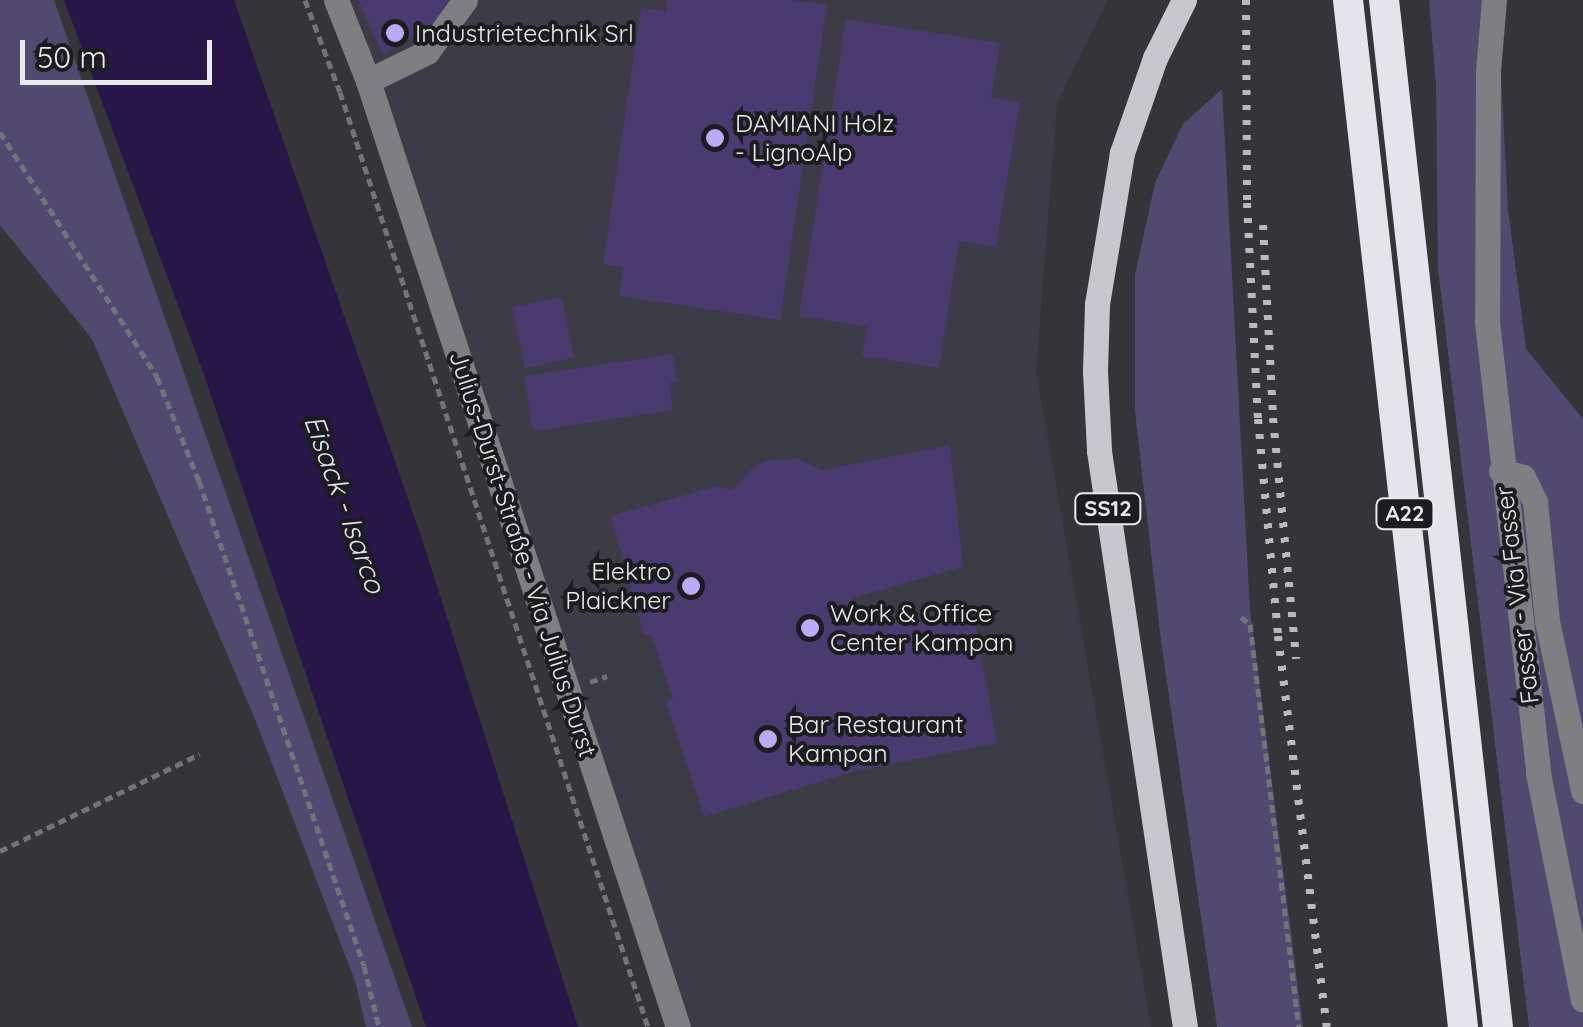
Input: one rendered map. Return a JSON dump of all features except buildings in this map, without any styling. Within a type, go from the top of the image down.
[{"type":"highway","name":"A22","points":[[1348,0],[1464,1027]]},
{"type":"highway","name":"A22","points":[[1384,0],[1498,1027]]},
{"type":"main road","name":"SS12","points":[[1184,0],[1155,58],[1122,153],[1097,304],[1095,370],[1099,451],[1185,1027]]},
{"type":"street","name":"Julius-Durst-Straße - Via Julius Durst","points":[[336,0],[368,81],[678,1027]]},
{"type":"street","points":[[368,81],[427,52],[465,0]]},
{"type":"street","points":[[1494,0],[1488,71],[1487,322],[1502,471]]},
{"type":"street","name":"Fasser - Via Fasser","points":[[1583,791],[1547,621],[1535,502],[1524,476],[1502,471],[1538,773],[1583,1000]]},
{"type":"path","points":[[305,0],[340,92],[648,1027]]},
{"type":"path","points":[[0,132],[157,376],[212,518],[364,966],[379,1027]]},
{"type":"path","points":[[1240,617],[1250,624],[1299,1027]]},
{"type":"path","points":[[0,852],[200,754]]},
{"type":"shaded area","points":[[0,0],[54,0],[412,1027],[366,1027],[355,981],[255,719],[92,339],[0,225]]},
{"type":"shaded area","points":[[333,0],[1108,0],[1057,104],[1036,371],[1151,1027],[678,1027]]},
{"type":"shaded area","points":[[1429,0],[1497,0],[1508,209],[1526,349],[1583,419],[1583,1027],[1529,1027],[1438,269],[1436,85]]},
{"type":"shaded area","points":[[1222,89],[1250,610],[1303,1027],[1217,1027],[1161,641],[1135,411],[1135,275],[1155,183],[1183,124]]},
{"type":"water","name":"Eisack - Isarco","points":[[64,0],[234,0],[422,539],[578,1027],[426,1027],[203,372]]},
{"type":"railway","points":[[1246,0],[1247,203],[1258,419],[1278,636],[1327,1027]]},
{"type":"railway","points":[[1263,225],[1273,418],[1296,659]]},
{"type":"place","name":"Industrietechnik Srl","points":[[395,33]]},
{"type":"place","name":"DAMIANI Holz - LignoAlp","points":[[715,138]]},
{"type":"place","name":"Elektro Plaickner","points":[[691,586]]},
{"type":"place","name":"Work & Office Center Kampan","points":[[810,628]]},
{"type":"place","name":"Bar Restaurant Kampan","points":[[768,739]]}]
